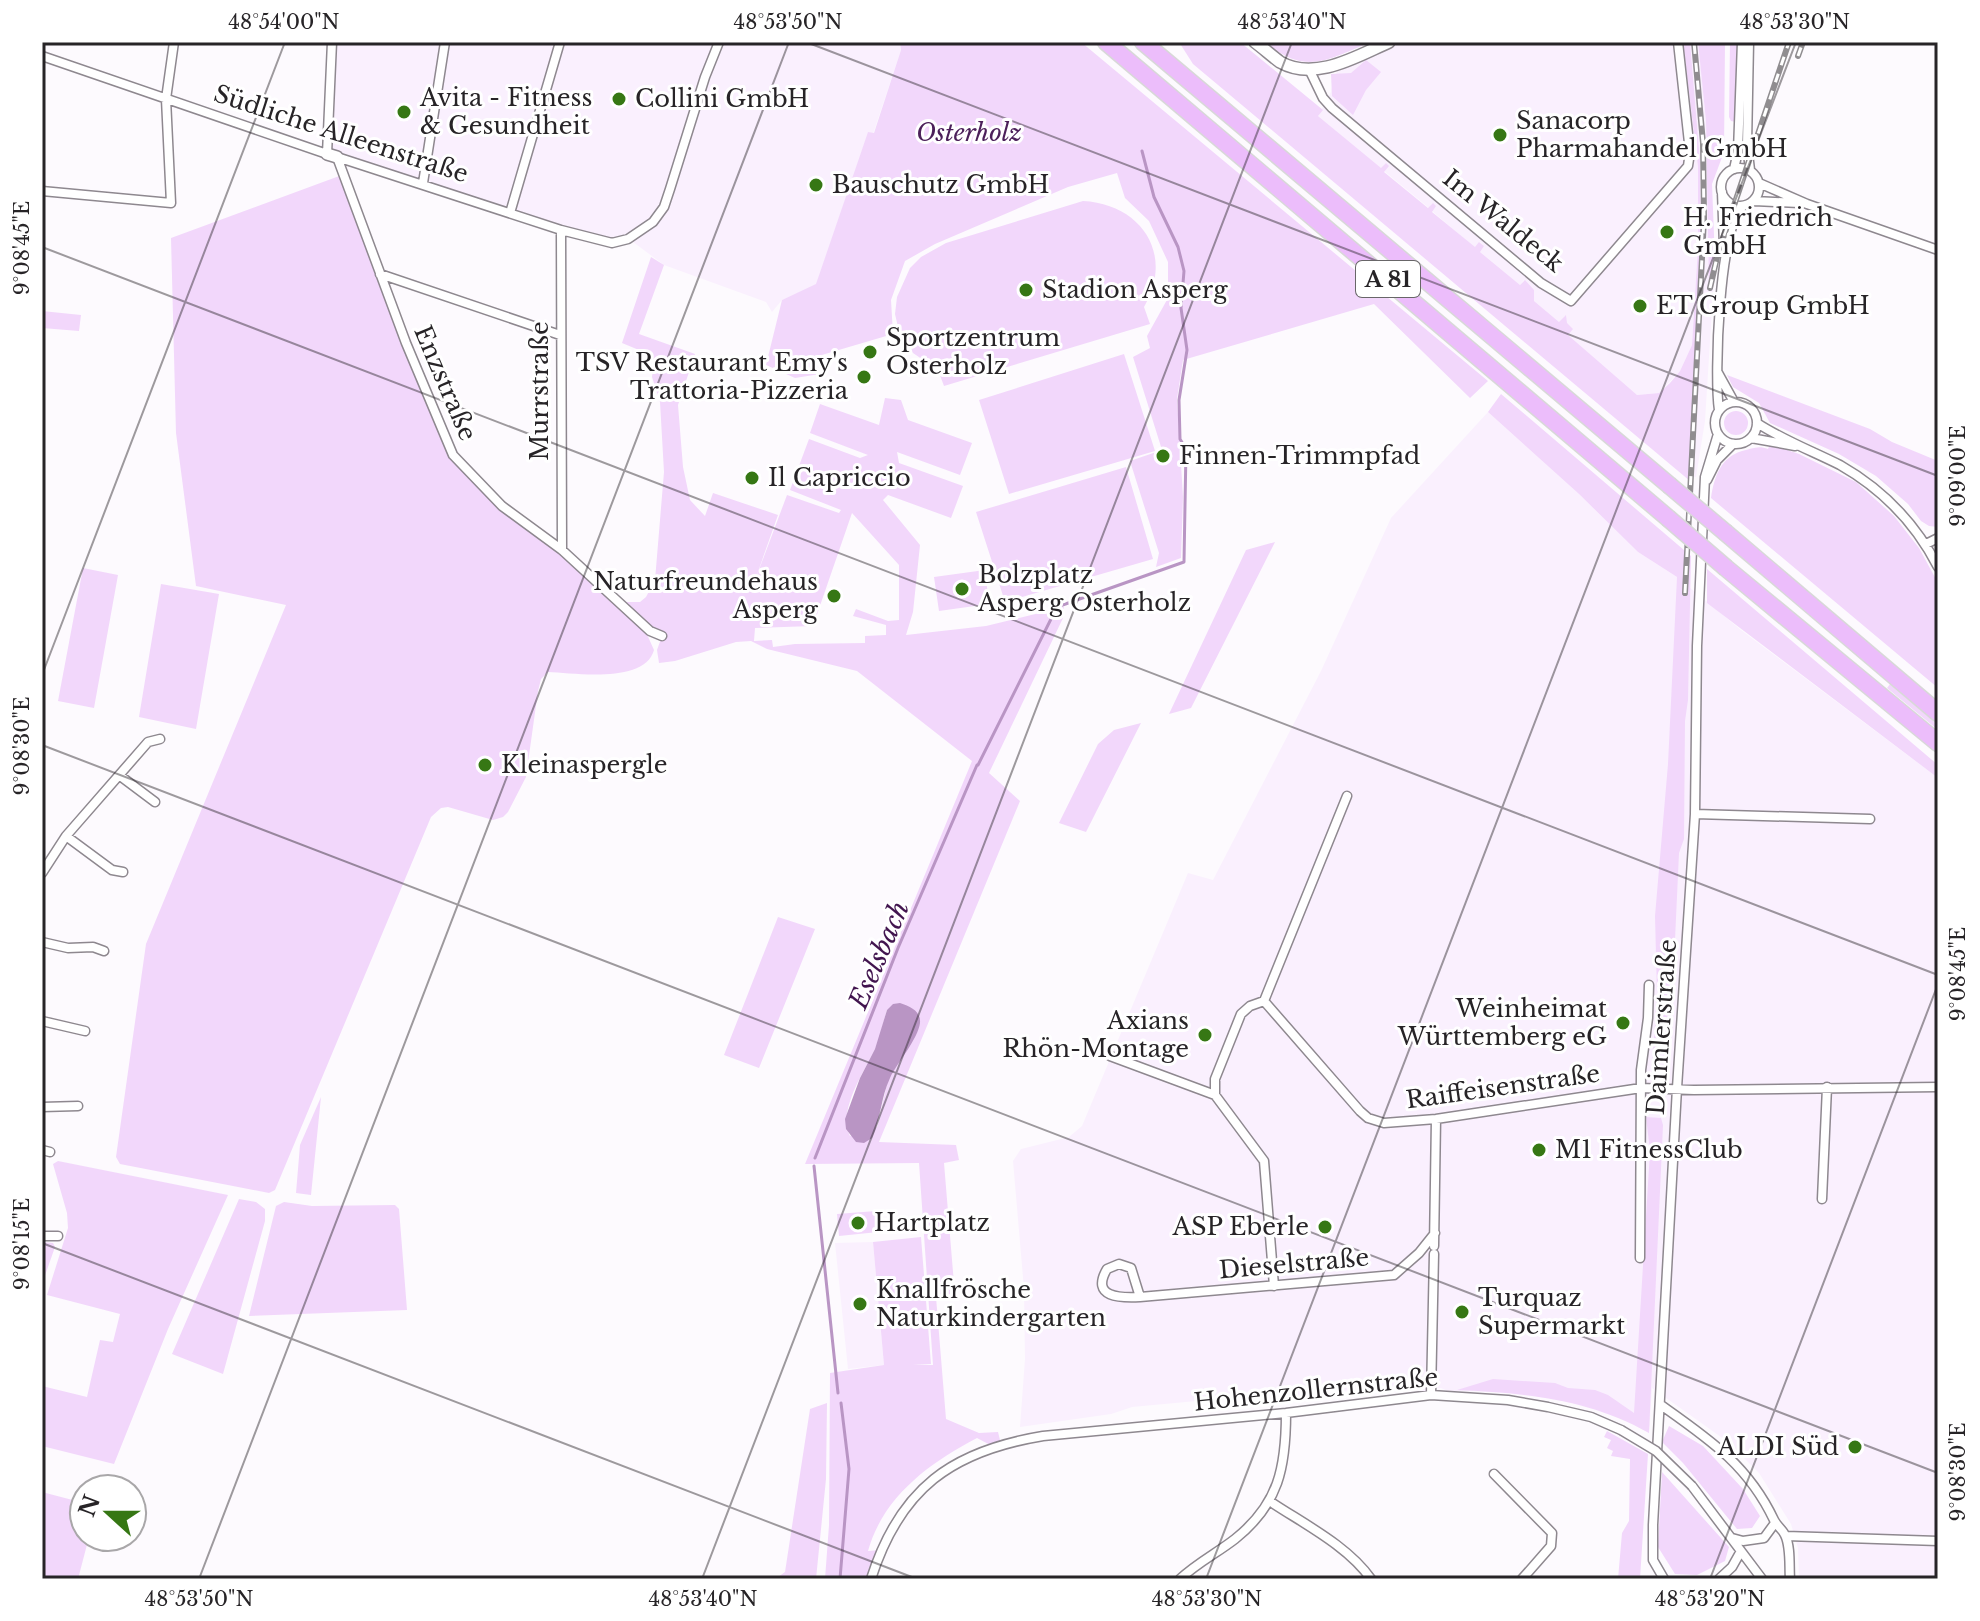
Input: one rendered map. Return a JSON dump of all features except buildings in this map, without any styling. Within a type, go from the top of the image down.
[{"type":"highway","name":"A 81","points":[[1106,42],[1726,568],[1938,743]]},
{"type":"highway","name":"A 81","points":[[1143,42],[1938,713]]},
{"type":"street","points":[[42,191],[171,203],[166,99],[174,42]]},
{"type":"street","points":[[332,42],[332,155]]},
{"type":"street","points":[[423,183],[445,42]]},
{"type":"street","points":[[510,213],[560,42]]},
{"type":"street","name":"Südliche Alleenstraße","points":[[42,56],[332,155],[605,242],[628,239],[649,227],[664,207],[719,42]]},
{"type":"street","points":[[1255,42],[1279,61],[1309,69],[1342,62],[1389,42]]},
{"type":"street","name":"Im Waldeck","points":[[1309,69],[1323,98],[1332,108],[1541,283],[1571,301],[1688,166],[1690,152],[1678,42]]},
{"type":"street","points":[[1725,251],[1721,235],[1722,180],[1734,169],[1738,151],[1742,42]]},
{"type":"street","points":[[1749,42],[1747,145],[1750,170],[1760,189],[1754,201]]},
{"type":"street","name":"Enzstraße","points":[[332,155],[453,455],[502,506],[562,550],[650,631],[662,636]]},
{"type":"street","points":[[1734,169],[1750,170]]},
{"type":"street","points":[[1759,183],[1807,204],[1938,250]]},
{"type":"street","points":[[1722,191],[1727,201],[1743,206]]},
{"type":"street","points":[[1733,444],[1718,434],[1714,424],[1719,410],[1716,389],[1725,251],[1734,216],[1743,206],[1754,201],[1807,204]]},
{"type":"street","name":"Murrstraße","points":[[561,230],[562,550]]},
{"type":"street","points":[[380,274],[560,335]]},
{"type":"street","points":[[1718,372],[1734,402]]},
{"type":"street","points":[[1704,484],[1717,460],[1733,444],[1751,438],[1757,423],[1756,416],[1747,405],[1734,402],[1719,410]]},
{"type":"street","points":[[1757,423],[1869,484],[1906,518],[1937,564]]},
{"type":"street","name":"Daimlerstraße","points":[[1659,1576],[1652,1545],[1695,814],[1697,646],[1704,484],[1718,434]]},
{"type":"street","points":[[1751,438],[1800,447]]},
{"type":"street","points":[[1926,544],[1938,538]]},
{"type":"street","points":[[42,873],[66,836],[148,742],[160,739]]},
{"type":"street","points":[[119,775],[155,802]]},
{"type":"street","points":[[1215,1095],[1215,1079],[1241,1014],[1250,1006],[1264,1001],[1347,796]]},
{"type":"street","points":[[1695,814],[1870,819]]},
{"type":"street","points":[[66,836],[112,870],[123,872]]},
{"type":"street","points":[[42,942],[104,951]]},
{"type":"street","points":[[1640,1258],[1641,1088],[1649,985]]},
{"type":"street","name":"Raiffeisenstraße","points":[[1264,1001],[1368,1118],[1384,1123],[1436,1119],[1641,1088],[1938,1087]]},
{"type":"street","points":[[42,1021],[85,1031]]},
{"type":"street","points":[[1110,1056],[1215,1095],[1264,1161],[1274,1286]]},
{"type":"street","points":[[1822,1199],[1827,1087]]},
{"type":"street","points":[[42,1107],[78,1106]]},
{"type":"street","points":[[1431,1395],[1436,1119]]},
{"type":"street","name":"Dieselstraße","points":[[1140,1297],[1131,1268],[1119,1264],[1107,1269],[1102,1283],[1108,1295],[1122,1298],[1140,1297],[1274,1286],[1394,1275],[1419,1253],[1435,1233]]},
{"type":"street","points":[[42,1236],[58,1236]]},
{"type":"street","name":"Hohenzollernstraße","points":[[871,1579],[888,1536],[912,1500],[945,1470],[974,1453],[1043,1436],[1286,1413],[1431,1395],[1508,1400],[1548,1407],[1591,1417],[1621,1430],[1656,1451],[1692,1486],[1762,1579]]},
{"type":"street","points":[[1661,1405],[1716,1444],[1747,1474],[1786,1536],[1790,1579]]},
{"type":"street","points":[[1180,1579],[1234,1540],[1271,1502],[1283,1468],[1286,1413]]},
{"type":"street","points":[[1494,1474],[1552,1533],[1551,1546],[1528,1577]]},
{"type":"street","points":[[1271,1502],[1345,1552],[1371,1579]]},
{"type":"street","points":[[1732,1538],[1743,1541],[1764,1538],[1775,1523]]},
{"type":"street","points":[[1786,1536],[1938,1541]]},
{"type":"street","points":[[1719,1579],[1732,1567],[1741,1551]]},
{"type":"shaded area","name":"Osterholz","points":[[332,42],[900,42],[901,50],[873,134],[868,133],[816,285],[782,300],[772,312],[766,302],[664,265],[629,239],[612,242],[327,154]]},
{"type":"shaded area","points":[[1389,42],[1683,42],[1698,167],[1698,247],[1692,345],[1680,371],[1659,393],[1637,395],[1627,388],[1568,335],[1565,316],[1560,323],[1534,301],[1524,280],[1520,285],[1479,251],[1484,246],[1480,242],[1475,248],[1432,211],[1433,203],[1429,208],[1384,171],[1388,166],[1386,163],[1381,169],[1318,116],[1342,62]]},
{"type":"shaded area","points":[[1690,42],[1698,42],[1701,69],[1706,121],[1710,283],[1714,277],[1705,421],[1696,477],[1690,476],[1701,227],[1700,161]]},
{"type":"shaded area","points":[[1488,412],[1638,552],[1677,577],[1741,630],[1938,778],[1938,1579],[1799,1579],[1798,1548],[1791,1524],[1759,1473],[1728,1442],[1652,1388],[1649,1433],[1622,1418],[1570,1401],[1508,1392],[1448,1391],[1441,1388],[1430,1388],[1423,1393],[1422,1383],[1418,1382],[1410,1390],[1348,1390],[1322,1397],[1286,1400],[1250,1396],[1132,1407],[1111,1414],[1020,1427],[1025,1359],[1024,1289],[1013,1161],[1021,1149],[1069,1137],[1082,1126],[1188,873],[1213,880],[1321,671],[1391,518]]},
{"type":"shaded area","points":[[900,1003],[917,1012],[920,1023],[890,1078],[872,1138],[864,1143],[856,1142],[846,1129],[845,1119],[875,1049],[887,1010],[893,1004]]},
{"type":"shaded area","name":"Knallfrösche Naturkindergarten","points":[[873,1242],[884,1365],[848,1369],[835,1243]]},
{"type":"green space","name":"Osterholz","points":[[900,42],[1081,42],[1488,381],[1470,398],[1374,304],[1183,360],[1177,399],[1183,497],[1181,558],[1156,567],[1159,553],[1130,461],[1162,450],[1133,357],[1150,348],[1147,336],[1168,298],[1168,262],[1149,221],[1125,198],[1117,173],[1068,187],[935,244],[905,261],[891,300],[893,334],[815,357],[820,374],[795,378],[766,365],[782,300],[816,284],[868,132],[874,133],[901,50]]},
{"type":"green space","points":[[1179,42],[1240,42],[1323,110],[1318,116],[1381,168],[1386,163],[1389,166],[1384,172],[1428,208],[1433,203],[1436,206],[1432,212],[1475,247],[1479,242],[1484,246],[1480,252],[1520,285],[1525,280],[1534,290],[1534,301],[1559,322],[1566,315],[1567,323],[1573,329],[1568,335],[1637,395],[1659,393],[1670,383],[1680,371],[1692,345],[1698,247],[1698,167],[1683,42],[1690,42],[1700,161],[1701,227],[1690,481],[1193,64]]},
{"type":"green space","points":[[1265,42],[1371,42],[1329,59],[1305,62],[1293,59]]},
{"type":"green space","points":[[1698,42],[1725,42],[1724,152],[1712,184],[1715,260],[1709,288],[1706,121]]},
{"type":"green space","points":[[1730,42],[1739,42],[1736,122],[1729,117]]},
{"type":"green space","points":[[1366,60],[1381,72],[1366,90],[1353,115],[1332,96],[1331,74],[1351,73]]},
{"type":"green space","points":[[342,175],[453,455],[502,506],[562,550],[645,630],[654,650],[648,661],[624,672],[548,672],[541,679],[538,691],[526,777],[508,812],[493,820],[448,807],[441,808],[431,817],[275,1190],[269,1193],[120,1164],[116,1157],[146,944],[286,605],[196,586],[176,433],[171,238]]},
{"type":"green space","name":"Stadion Asperg","points":[[1083,201],[1104,204],[1121,211],[1147,235],[1154,251],[1156,268],[1153,287],[1144,307],[1150,324],[944,386],[938,370],[913,353],[898,327],[895,314],[897,297],[910,268],[921,257],[946,243]]},
{"type":"green space","points":[[651,257],[664,265],[639,334],[695,354],[678,405],[683,467],[690,500],[705,516],[713,493],[778,515],[754,583],[787,495],[839,513],[841,510],[790,490],[809,439],[860,458],[868,455],[810,433],[820,404],[879,425],[885,398],[901,400],[908,420],[972,443],[960,475],[897,452],[899,463],[963,486],[951,518],[888,495],[883,500],[920,545],[913,612],[906,635],[986,626],[1064,607],[1063,618],[989,773],[1020,801],[879,1142],[956,1145],[959,1160],[944,1163],[955,1296],[936,1297],[946,1419],[979,1433],[998,1432],[1001,1444],[994,1447],[977,1438],[925,1471],[896,1498],[875,1532],[868,1551],[881,1550],[871,1579],[825,1579],[829,1525],[830,1373],[884,1365],[873,1242],[921,1237],[931,1364],[913,1365],[933,1365],[919,1163],[805,1164],[972,761],[857,671],[767,649],[751,641],[736,642],[659,663],[657,650],[662,636],[620,602],[640,602],[655,580],[664,472],[660,402],[652,377],[654,360],[651,355],[622,343]],"holes":[[[852,513],[899,565],[899,620],[888,621],[856,609],[853,616],[886,625],[886,635],[865,636],[865,643],[773,647],[772,640],[754,641],[755,628],[813,626]],[[887,1010],[917,1032],[888,1080],[877,1127],[850,1136],[847,1126],[850,1103],[876,1047]]]},
{"type":"green space","points":[[42,311],[81,315],[79,331],[42,328]]},
{"type":"green space","points":[[1124,354],[1155,451],[1009,494],[979,400]]},
{"type":"green space","points":[[1727,375],[1870,429],[1938,461],[1938,527],[1921,521],[1908,504],[1876,476],[1839,454],[1770,423],[1759,403],[1733,387]]},
{"type":"green space","points":[[1501,394],[1691,556],[1684,839],[1679,853],[1672,1005],[1665,1067],[1652,1066],[1657,994],[1655,916],[1668,764],[1677,577],[1638,552],[1488,412]]},
{"type":"green space","points":[[1736,411],[1744,415],[1748,423],[1744,431],[1736,435],[1728,431],[1724,423],[1728,415]]},
{"type":"green space","points":[[1770,444],[1799,454],[1856,482],[1894,516],[1919,548],[1938,583],[1938,688],[1711,498],[1717,475],[1729,458],[1752,448],[1768,449]]},
{"type":"green space","points":[[1126,467],[1153,559],[1005,602],[976,512]]},
{"type":"green space","points":[[1275,542],[1191,708],[1169,714],[1246,550]]},
{"type":"green space","points":[[83,568],[118,575],[94,708],[58,701]]},
{"type":"green space","points":[[1707,569],[1938,765],[1938,778],[1707,603]]},
{"type":"green space","name":"Bolzplatz Asperg Osterholz","points":[[985,570],[989,604],[939,611],[934,577]]},
{"type":"green space","points":[[161,584],[219,594],[196,729],[139,717]]},
{"type":"green space","points":[[1890,684],[1938,725],[1938,730],[1887,688]]},
{"type":"green space","points":[[1141,723],[1086,832],[1059,823],[1098,744],[1114,730]]},
{"type":"green space","points":[[778,917],[815,929],[759,1068],[724,1055]]},
{"type":"green space","points":[[321,1097],[311,1195],[296,1193],[300,1145]]},
{"type":"green space","points":[[1646,1117],[1661,1118],[1663,1125],[1649,1433],[1580,1405],[1532,1396],[1457,1390],[1493,1379],[1555,1383],[1568,1388],[1595,1390],[1634,1413],[1650,1151]]},
{"type":"green space","points":[[58,1161],[228,1195],[168,1329],[114,1464],[42,1446],[42,1386],[87,1397],[100,1340],[113,1342],[120,1314],[47,1295],[68,1228],[67,1213],[53,1164]]},
{"type":"green space","points":[[239,1199],[256,1202],[265,1209],[265,1221],[223,1374],[172,1354]]},
{"type":"green space","points":[[284,1202],[312,1206],[395,1205],[399,1209],[407,1310],[249,1316],[276,1206]]},
{"type":"green space","name":"Hartplatz","points":[[876,1211],[878,1232],[839,1236],[837,1214]]},
{"type":"green space","points":[[42,1242],[53,1243],[55,1247],[42,1284]]},
{"type":"green space","points":[[827,1403],[826,1479],[816,1579],[766,1579],[785,1572],[810,1409]]},
{"type":"green space","points":[[1669,1426],[1703,1446],[1743,1489],[1760,1516],[1752,1528],[1737,1529],[1662,1442]]},
{"type":"green space","points":[[1607,1431],[1648,1454],[1640,1579],[1618,1579],[1622,1533],[1629,1521],[1630,1459],[1611,1456],[1613,1451],[1607,1448],[1611,1440],[1604,1437]]},
{"type":"green space","points":[[1662,1472],[1729,1547],[1725,1561],[1697,1575],[1675,1574],[1658,1547]]},
{"type":"green space","points":[[42,1492],[68,1499],[68,1553],[85,1553],[78,1579],[42,1579]]},
{"type":"waterway","name":"Eselsbach","points":[[1057,607],[1184,562],[1186,449],[1180,439],[1179,400],[1187,350],[1181,308],[1184,271],[1178,247],[1154,197],[1142,151]]},
{"type":"waterway","name":"Eselsbach","points":[[978,765],[1054,613]]},
{"type":"waterway","name":"Eselsbach","points":[[815,1158],[898,948],[977,765]]},
{"type":"waterway","name":"Eselsbach","points":[[814,1166],[838,1393]]},
{"type":"waterway","name":"Eselsbach","points":[[840,1579],[849,1469],[841,1403]]},
{"type":"railway","points":[[1685,593],[1704,218],[1703,143],[1694,42]]},
{"type":"railway","points":[[1710,288],[1718,253],[1789,42]]},
{"type":"railway","points":[[1798,56],[1803,42]]},
{"type":"place","name":"Collini GmbH","points":[[619,99]]},
{"type":"place","name":"Avita - Fitness & Gesundheit","points":[[404,112]]},
{"type":"place","name":"Sanacorp Pharmahandel GmbH","points":[[1500,135]]},
{"type":"place","name":"Bauschutz GmbH","points":[[816,185]]},
{"type":"place","name":"H. Friedrich GmbH","points":[[1667,232]]},
{"type":"place","name":"Stadion Asperg","points":[[1026,290]]},
{"type":"place","name":"ET Group GmbH","points":[[1640,306]]},
{"type":"place","name":"Sportzentrum Osterholz","points":[[870,352]]},
{"type":"place","name":"TSV Restaurant Emy's Trattoria-Pizzeria","points":[[864,377]]},
{"type":"place","name":"Finnen-Trimmpfad","points":[[1163,456]]},
{"type":"place","name":"Il Capriccio","points":[[752,478]]},
{"type":"place","name":"Bolzplatz Asperg Osterholz","points":[[962,589]]},
{"type":"place","name":"Naturfreundehaus Asperg","points":[[834,596]]},
{"type":"place","name":"Kleinaspergle","points":[[485,765]]},
{"type":"place","name":"Weinheimat Württemberg eG","points":[[1623,1023]]},
{"type":"place","name":"Axians Rhön-Montage","points":[[1205,1035]]},
{"type":"place","name":"M1 FitnessClub","points":[[1539,1150]]},
{"type":"place","name":"Hartplatz","points":[[858,1223]]},
{"type":"place","name":"ASP Eberle","points":[[1325,1227]]},
{"type":"place","name":"Knallfrösche Naturkindergarten","points":[[860,1304]]},
{"type":"place","name":"Turquaz Supermarkt","points":[[1462,1312]]},
{"type":"place","name":"ALDI Süd","points":[[1855,1447]]}]
